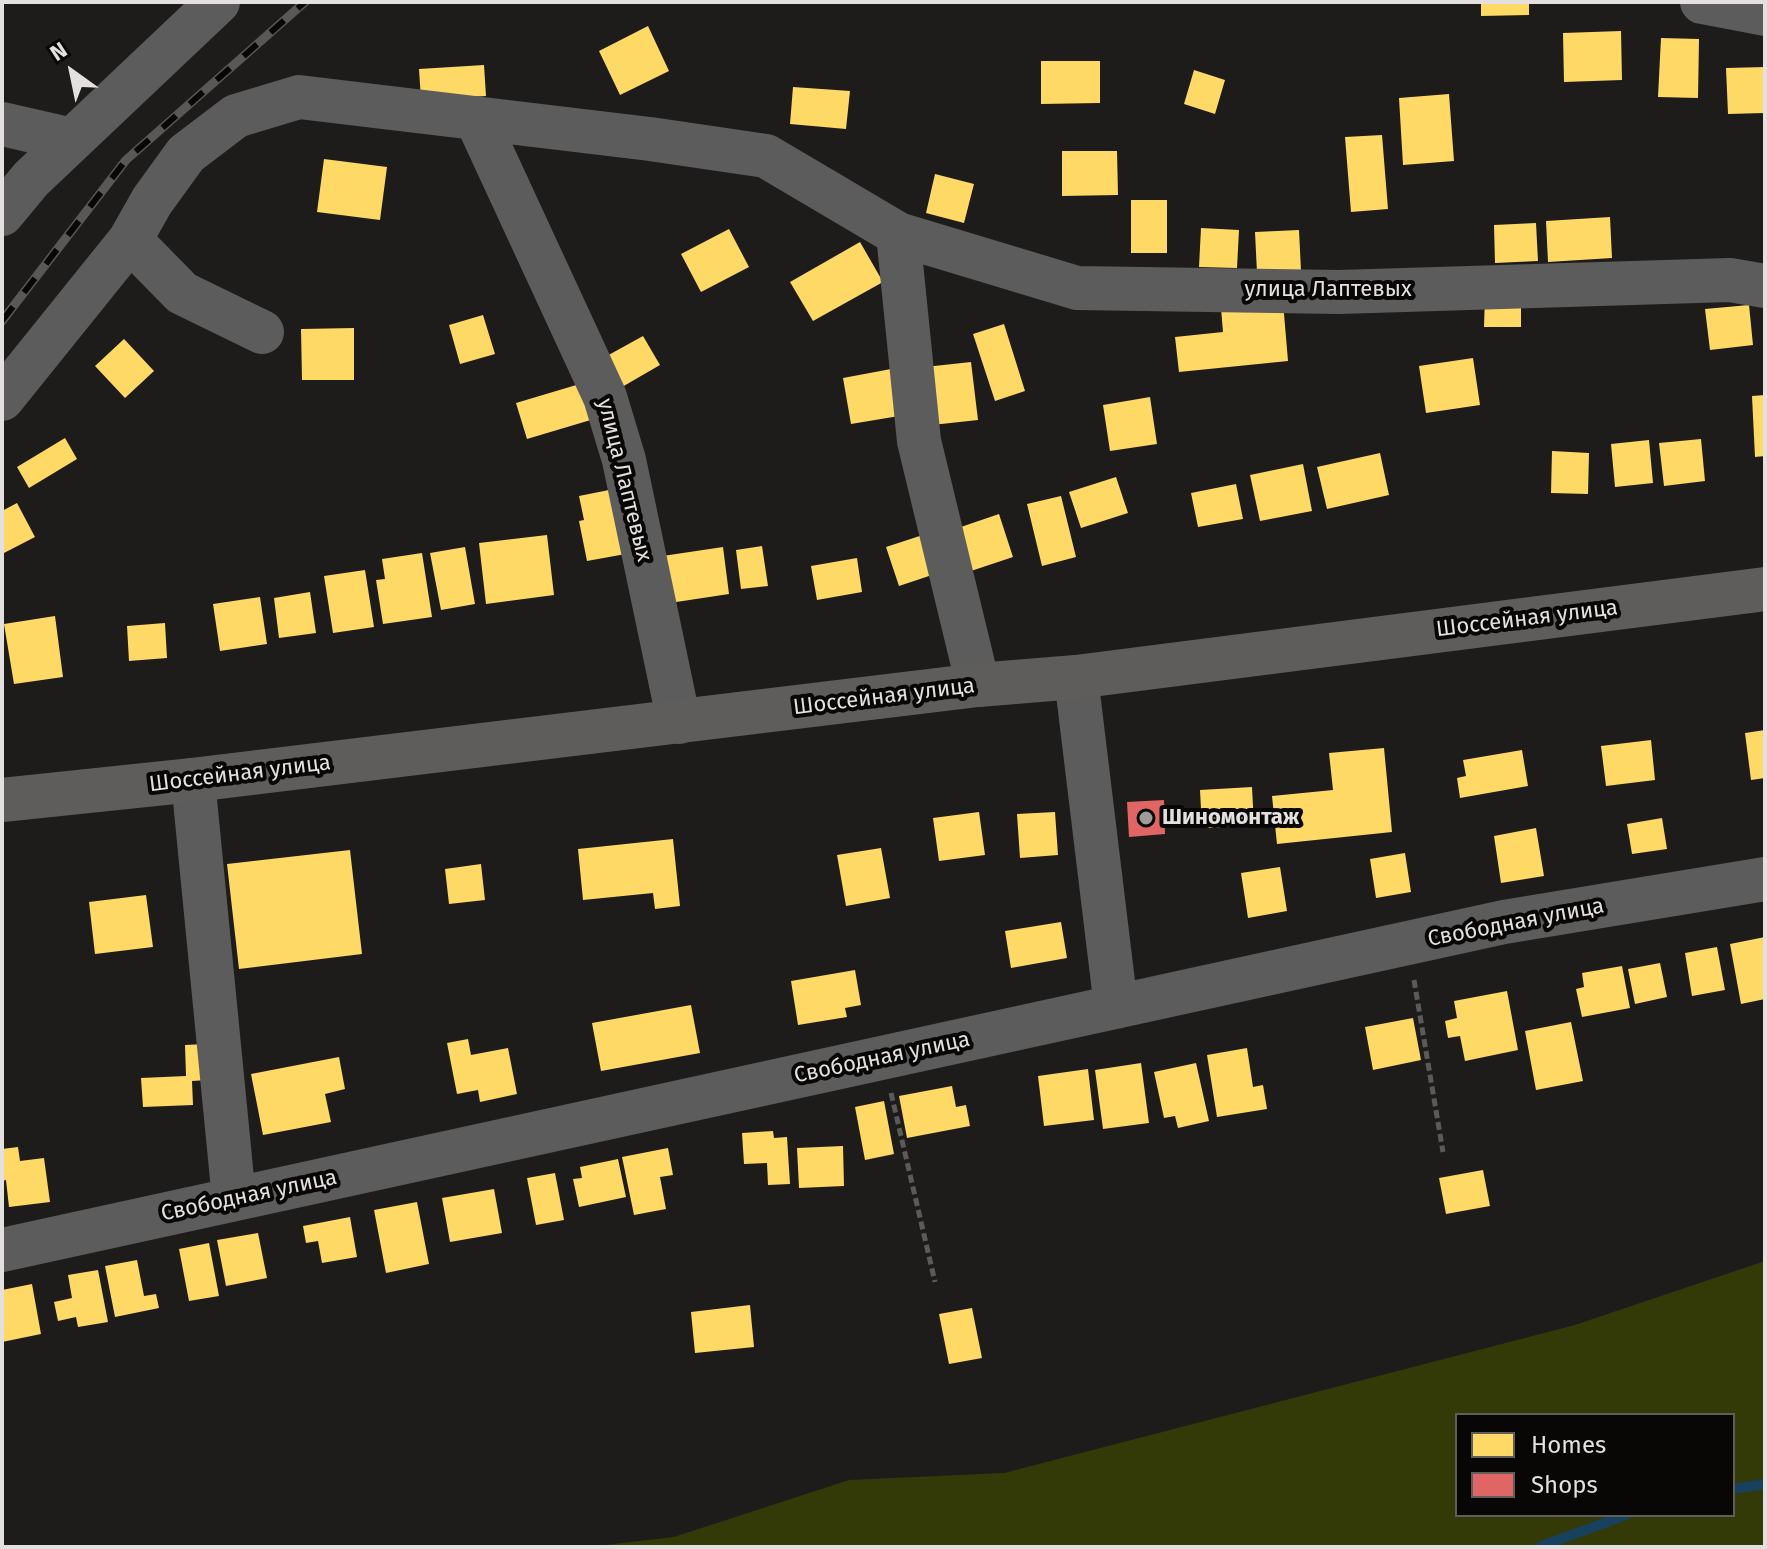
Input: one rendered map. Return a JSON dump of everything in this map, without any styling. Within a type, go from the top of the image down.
[{"type":"main road","name":"Шоссейная улица","points":[[2,800],[193,780],[978,685],[1076,677],[1765,589]]},
{"type":"street","points":[[2,214],[31,179],[218,2]]},
{"type":"street","points":[[1702,2],[1765,14]]},
{"type":"street","name":"улица Лаптевых","points":[[2,399],[130,240],[152,201],[186,154],[236,116],[299,97],[766,156],[898,234],[1077,288],[1339,292],[1730,280],[1765,286]]},
{"type":"street","name":"улица Лаптевых","points":[[476,118],[605,397],[624,460],[679,722]]},
{"type":"street","points":[[2,124],[72,140]]},
{"type":"street","points":[[898,234],[919,441],[978,685]]},
{"type":"street","points":[[130,240],[182,293],[262,332]]},
{"type":"street","points":[[1076,677],[1116,1007]]},
{"type":"street","points":[[193,780],[234,1199]]},
{"type":"street","name":"Свободная улица","points":[[2,1250],[1504,922],[1765,879]]},
{"type":"path","points":[[1408,943],[1443,1152]]},
{"type":"path","points":[[883,1057],[935,1282]]},
{"type":"green space","points":[[1765,1261],[1765,1547],[588,1547],[674,1537],[849,1480],[1004,1473],[1575,1325]]},
{"type":"building: Homes","points":[[1481,2],[1529,2],[1529,15],[1481,16]]},
{"type":"building: Homes","points":[[648,26],[669,71],[620,95],[599,51]]},
{"type":"building: Homes","points":[[1621,31],[1622,80],[1564,82],[1563,33]]},
{"type":"building: Homes","points":[[1661,38],[1699,39],[1698,98],[1658,97]]},
{"type":"building: Homes","points":[[1041,61],[1100,61],[1100,103],[1041,104]]},
{"type":"building: Homes","points":[[484,65],[486,96],[421,100],[419,69]]},
{"type":"building: Homes","points":[[1765,67],[1765,113],[1728,114],[1726,68]]},
{"type":"building: Homes","points":[[1194,70],[1225,80],[1215,114],[1184,104]]},
{"type":"building: Homes","points":[[793,87],[850,91],[846,129],[790,124]]},
{"type":"building: Homes","points":[[1449,94],[1454,161],[1403,165],[1399,98]]},
{"type":"building: Homes","points":[[1382,135],[1388,209],[1351,212],[1345,137]]},
{"type":"building: Homes","points":[[1062,151],[1117,151],[1118,195],[1062,196]]},
{"type":"building: Homes","points":[[324,159],[387,167],[380,220],[317,212]]},
{"type":"building: Homes","points":[[935,174],[974,184],[964,223],[926,213]]},
{"type":"building: Homes","points":[[1131,200],[1167,200],[1167,253],[1131,253]]},
{"type":"building: Homes","points":[[1610,217],[1612,258],[1548,262],[1546,221]]},
{"type":"building: Homes","points":[[1536,223],[1538,261],[1495,263],[1494,225]]},
{"type":"building: Homes","points":[[1201,228],[1239,230],[1237,268],[1199,267]]},
{"type":"building: Homes","points":[[729,229],[749,267],[701,292],[681,254]]},
{"type":"building: Homes","points":[[1299,230],[1301,271],[1257,273],[1255,232]]},
{"type":"building: Homes","points":[[860,242],[883,282],[813,321],[790,282]]},
{"type":"building: Homes","points":[[1521,294],[1521,327],[1484,327],[1485,296]]},
{"type":"building: Homes","points":[[1283,302],[1288,361],[1179,372],[1175,337],[1223,332],[1221,308]]},
{"type":"building: Homes","points":[[1749,305],[1753,345],[1710,350],[1705,309]]},
{"type":"building: Homes","points":[[483,315],[495,354],[460,364],[449,325]]},
{"type":"building: Homes","points":[[1004,324],[1025,391],[995,401],[973,334]]},
{"type":"building: Homes","points":[[354,328],[354,380],[302,380],[301,329]]},
{"type":"building: Homes","points":[[643,336],[660,365],[622,387],[605,357]]},
{"type":"building: Homes","points":[[124,339],[154,371],[125,398],[95,366]]},
{"type":"building: Homes","points":[[1473,358],[1480,405],[1426,413],[1419,366]]},
{"type":"building: Homes","points":[[971,362],[978,420],[932,425],[925,367]]},
{"type":"building: Homes","points":[[891,369],[899,416],[851,424],[843,378]]},
{"type":"building: Homes","points":[[583,383],[594,419],[527,439],[516,403]]},
{"type":"building: Homes","points":[[1765,395],[1765,456],[1755,457],[1752,396]]},
{"type":"building: Homes","points":[[1150,397],[1157,444],[1110,451],[1103,405]]},
{"type":"building: Homes","points":[[65,438],[77,459],[29,488],[17,467]]},
{"type":"building: Homes","points":[[1701,439],[1705,481],[1664,486],[1659,443]]},
{"type":"building: Homes","points":[[1649,440],[1653,483],[1615,487],[1611,444]]},
{"type":"building: Homes","points":[[1552,451],[1589,453],[1588,494],[1551,493]]},
{"type":"building: Homes","points":[[1380,453],[1389,495],[1327,509],[1317,467]]},
{"type":"building: Homes","points":[[1303,464],[1312,511],[1260,521],[1250,475]]},
{"type":"building: Homes","points":[[1116,477],[1128,513],[1081,528],[1069,492]]},
{"type":"building: Homes","points":[[1236,484],[1243,519],[1198,527],[1191,493]]},
{"type":"building: Homes","points":[[619,488],[631,553],[587,561],[579,521],[584,520],[579,496]]},
{"type":"building: Homes","points":[[1061,496],[1076,557],[1042,566],[1027,504]]},
{"type":"building: Homes","points":[[17,503],[35,537],[2,554],[2,511]]},
{"type":"building: Homes","points":[[999,514],[1013,557],[971,571],[958,528]]},
{"type":"building: Homes","points":[[932,532],[944,571],[899,586],[886,547]]},
{"type":"building: Homes","points":[[547,535],[554,595],[486,604],[479,543]]},
{"type":"building: Homes","points":[[762,546],[768,586],[741,589],[736,550]]},
{"type":"building: Homes","points":[[465,547],[475,604],[441,610],[430,553]]},
{"type":"building: Homes","points":[[723,547],[729,594],[663,604],[656,557]]},
{"type":"building: Homes","points":[[422,553],[432,617],[383,624],[376,580],[385,579],[382,559]]},
{"type":"building: Homes","points":[[857,558],[862,592],[817,600],[811,566]]},
{"type":"building: Homes","points":[[365,570],[374,627],[333,633],[324,576]]},
{"type":"building: Homes","points":[[310,592],[316,633],[279,638],[274,598]]},
{"type":"building: Homes","points":[[260,597],[267,644],[220,651],[213,604]]},
{"type":"building: Homes","points":[[55,616],[63,677],[14,684],[4,624]]},
{"type":"building: Homes","points":[[165,623],[167,658],[129,661],[127,626]]},
{"type":"building: Homes","points":[[1765,730],[1765,778],[1751,780],[1745,733]]},
{"type":"building: Homes","points":[[1651,740],[1655,780],[1606,786],[1601,746]]},
{"type":"building: Homes","points":[[1384,748],[1392,832],[1277,844],[1272,796],[1333,790],[1329,753]]},
{"type":"building: Homes","points":[[1522,750],[1528,786],[1460,798],[1457,778],[1466,776],[1463,760]]},
{"type":"building: Homes","points":[[1252,787],[1254,826],[1202,828],[1200,790]]},
{"type":"building: Homes","points":[[979,812],[985,855],[939,861],[933,818]]},
{"type":"building: Homes","points":[[1055,812],[1058,855],[1020,858],[1017,814]]},
{"type":"building: Homes","points":[[1662,818],[1667,849],[1632,854],[1627,824]]},
{"type":"building: Homes","points":[[1536,828],[1544,876],[1501,883],[1494,836]]},
{"type":"building: Homes","points":[[673,839],[680,906],[655,909],[653,893],[583,900],[578,849]]},
{"type":"building: Homes","points":[[881,848],[890,898],[846,906],[837,855]]},
{"type":"building: Homes","points":[[350,850],[362,954],[239,969],[227,864]]},
{"type":"building: Homes","points":[[1405,853],[1411,892],[1376,898],[1370,859]]},
{"type":"building: Homes","points":[[481,864],[485,900],[449,904],[445,869]]},
{"type":"building: Homes","points":[[1280,867],[1287,911],[1248,918],[1241,873]]},
{"type":"building: Homes","points":[[146,895],[153,947],[95,954],[89,902]]},
{"type":"building: Homes","points":[[1061,922],[1067,958],[1011,968],[1005,931]]},
{"type":"building: Homes","points":[[1765,937],[1765,999],[1741,1004],[1730,944]]},
{"type":"building: Homes","points":[[1717,947],[1725,990],[1692,996],[1685,953]]},
{"type":"building: Homes","points":[[1660,963],[1667,997],[1635,1004],[1628,969]]},
{"type":"building: Homes","points":[[1622,966],[1630,1008],[1582,1017],[1576,989],[1584,987],[1582,973]]},
{"type":"building: Homes","points":[[855,970],[861,1005],[845,1008],[847,1017],[798,1025],[791,981]]},
{"type":"building: Homes","points":[[1507,991],[1518,1050],[1465,1061],[1460,1036],[1448,1038],[1445,1021],[1457,1018],[1454,1001]]},
{"type":"building: Homes","points":[[691,1005],[700,1053],[601,1071],[592,1023]]},
{"type":"building: Homes","points":[[1413,1018],[1421,1060],[1373,1070],[1365,1027]]},
{"type":"building: Homes","points":[[1571,1022],[1583,1081],[1536,1090],[1525,1031]]},
{"type":"building: Homes","points":[[468,1039],[471,1055],[508,1048],[517,1094],[480,1102],[478,1090],[457,1094],[447,1043]]},
{"type":"building: Homes","points":[[205,1044],[207,1080],[192,1081],[193,1105],[143,1107],[141,1078],[186,1076],[185,1045]]},
{"type":"building: Homes","points":[[1247,1048],[1253,1087],[1263,1085],[1267,1109],[1217,1117],[1207,1055]]},
{"type":"building: Homes","points":[[339,1057],[345,1089],[325,1094],[331,1122],[263,1135],[251,1074]]},
{"type":"building: Homes","points":[[1141,1063],[1149,1123],[1103,1129],[1095,1070]]},
{"type":"building: Homes","points":[[1196,1063],[1209,1121],[1178,1128],[1175,1116],[1164,1118],[1154,1072]]},
{"type":"building: Homes","points":[[1088,1069],[1094,1120],[1044,1126],[1038,1076]]},
{"type":"building: Homes","points":[[952,1086],[956,1107],[966,1105],[970,1126],[907,1138],[899,1096]]},
{"type":"building: Homes","points":[[884,1101],[894,1154],[865,1160],[855,1107]]},
{"type":"building: Homes","points":[[773,1131],[774,1138],[787,1137],[790,1184],[768,1185],[767,1163],[744,1164],[742,1133]]},
{"type":"building: Homes","points":[[843,1146],[844,1186],[799,1188],[797,1148]]},
{"type":"building: Homes","points":[[18,1147],[20,1161],[44,1158],[50,1202],[9,1207],[6,1180],[2,1181],[2,1149]]},
{"type":"building: Homes","points":[[668,1148],[673,1175],[660,1177],[666,1209],[634,1215],[622,1157]]},
{"type":"building: Homes","points":[[618,1159],[626,1197],[579,1207],[573,1179],[582,1178],[580,1167]]},
{"type":"building: Homes","points":[[1483,1170],[1490,1206],[1446,1214],[1439,1178]]},
{"type":"building: Homes","points":[[555,1173],[564,1220],[536,1225],[527,1178]]},
{"type":"building: Homes","points":[[494,1189],[502,1233],[450,1242],[442,1198]]},
{"type":"building: Homes","points":[[417,1202],[429,1264],[386,1273],[374,1210]]},
{"type":"building: Homes","points":[[350,1217],[357,1257],[322,1263],[318,1241],[306,1243],[303,1226]]},
{"type":"building: Homes","points":[[258,1233],[267,1278],[226,1286],[217,1240]]},
{"type":"building: Homes","points":[[209,1243],[219,1296],[189,1301],[179,1249]]},
{"type":"building: Homes","points":[[137,1260],[144,1296],[156,1294],[159,1308],[115,1317],[105,1266]]},
{"type":"building: Homes","points":[[98,1270],[108,1322],[78,1327],[76,1317],[58,1321],[54,1302],[72,1298],[68,1275]]},
{"type":"building: Homes","points":[[32,1284],[41,1334],[2,1342],[2,1290]]},
{"type":"building: Homes","points":[[750,1305],[754,1347],[695,1353],[691,1312]]},
{"type":"building: Homes","points":[[972,1308],[982,1358],[949,1364],[939,1314]]},
{"type":"building: Shops","name":"Шиномонтаж","points":[[1164,800],[1165,834],[1129,837],[1127,802]]},
{"type":"waterway","points":[[1735,1489],[1765,1484]]},
{"type":"waterway","points":[[1539,1547],[1621,1517]]},
{"type":"railway","points":[[2,321],[126,160],[305,2]]},
{"type":"place","name":"Шиномонтаж","points":[[1146,818]]}]
